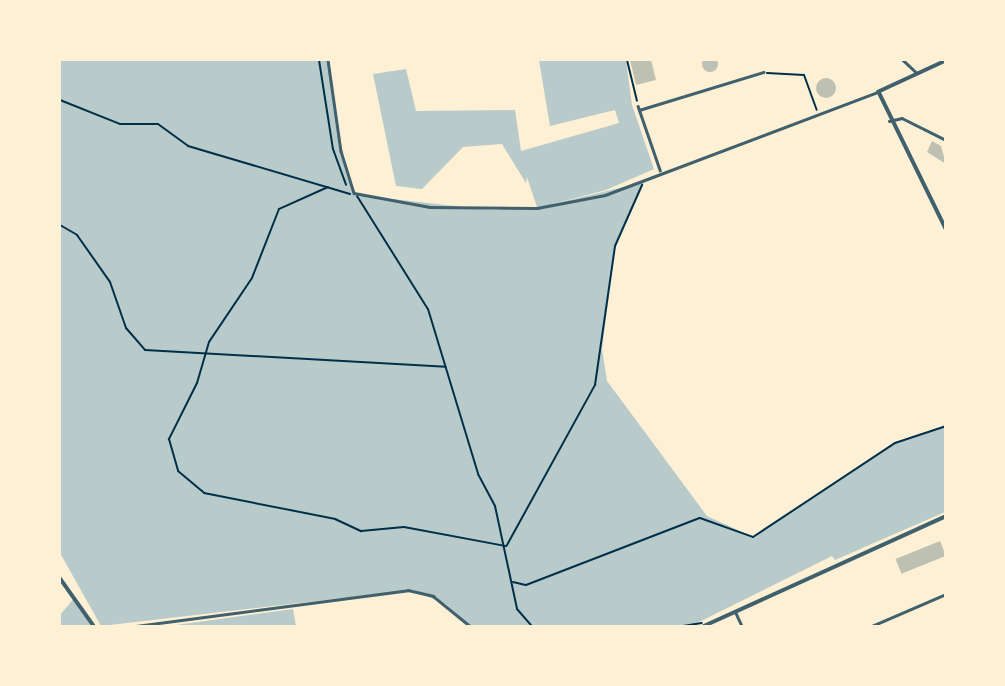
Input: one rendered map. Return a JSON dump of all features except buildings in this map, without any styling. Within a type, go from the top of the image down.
[{"type":"street","points":[[328,60],[341,151],[355,194],[430,207],[537,208],[606,195],[660,170],[879,92],[946,61]]},
{"type":"street","points":[[903,60],[917,73]]},
{"type":"street","points":[[660,170],[638,108],[763,72]]},
{"type":"street","points":[[879,92],[889,121],[946,229]]},
{"type":"street","points":[[889,121],[902,118],[946,140]]},
{"type":"street","points":[[704,626],[946,516]]},
{"type":"street","points":[[60,578],[94,626]]},
{"type":"street","points":[[136,626],[408,590],[433,596],[470,626]]},
{"type":"street","points":[[872,626],[946,594]]},
{"type":"street","points":[[736,611],[742,626]]},
{"type":"path","points":[[319,60],[332,149],[355,194],[415,284],[447,367],[506,546],[517,609],[532,626]]},
{"type":"path","points":[[627,60],[638,108]]},
{"type":"path","points":[[763,72],[804,75],[818,112]]},
{"type":"path","points":[[60,100],[129,126],[158,124],[188,146],[328,187],[346,195]]},
{"type":"path","points":[[506,546],[595,385],[615,246],[646,177]]},
{"type":"path","points":[[328,187],[279,209],[252,278],[228,308],[169,439],[178,471],[189,484],[361,531],[404,527],[506,546]]},
{"type":"path","points":[[60,225],[77,235],[110,282],[126,328],[145,350],[205,358],[447,367]]},
{"type":"path","points":[[513,582],[526,585],[707,516],[753,537],[895,443],[946,426]]},
{"type":"path","points":[[683,626],[711,623]]},
{"type":"shaded area","points":[[60,60],[328,60],[345,170],[356,195],[491,210],[537,207],[527,177],[526,183],[502,144],[463,147],[422,189],[396,186],[373,74],[406,69],[416,111],[515,110],[521,151],[619,123],[615,110],[550,126],[539,60],[626,60],[632,105],[654,169],[606,190],[545,206],[644,182],[615,248],[602,349],[607,381],[707,516],[753,537],[895,443],[945,426],[945,512],[835,560],[832,556],[691,626],[470,626],[445,604],[413,590],[101,626],[60,553]]},
{"type":"shaded area","points":[[75,597],[91,626],[60,626],[60,615]]},
{"type":"shaded area","points":[[293,609],[296,626],[171,626],[176,625]]}]
